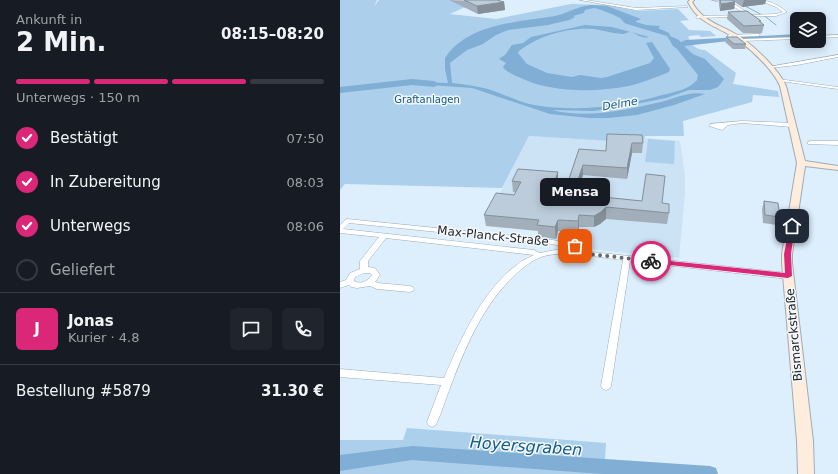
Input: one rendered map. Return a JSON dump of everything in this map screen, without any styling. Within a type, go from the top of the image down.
[{"type":"main road","points":[[686,0],[685,3],[687,7],[699,17]]},
{"type":"main road","points":[[692,0],[690,2],[699,17]]},
{"type":"main road","name":"Bismarckstraße","points":[[699,17],[705,24],[736,38],[746,45],[770,67],[780,80],[785,93],[801,163],[787,254],[805,441],[806,474]]},
{"type":"main road","points":[[801,163],[838,168]]},
{"type":"street","points":[[581,0],[636,9],[687,7]]},
{"type":"street","points":[[714,0],[732,4],[750,15]]},
{"type":"street","points":[[699,17],[766,15],[785,12],[759,0]]},
{"type":"street","points":[[736,38],[765,34]]},
{"type":"street","points":[[826,37],[838,36]]},
{"type":"street","points":[[736,38],[790,38]]},
{"type":"street","points":[[770,67],[797,64],[838,56]]},
{"type":"street","points":[[780,80],[838,88]]},
{"type":"street","points":[[726,124],[742,122],[792,125]]},
{"type":"street","points":[[810,143],[838,143]]},
{"type":"street","name":"Max-Planck-Straße","points":[[340,230],[347,222],[566,243],[575,246],[580,253],[788,276]]},
{"type":"street","name":"Max-Planck-Straße","points":[[340,230],[534,252],[539,255]]},
{"type":"street","points":[[364,270],[364,261],[385,235]]},
{"type":"street","points":[[432,422],[447,382],[468,335],[492,297],[506,279],[517,268],[539,255],[559,252],[580,253]]},
{"type":"street","points":[[606,386],[627,258]]},
{"type":"street","points":[[350,282],[352,275],[364,270],[372,270],[376,275],[370,283]]},
{"type":"street","points":[[340,286],[350,282],[358,286],[370,283],[377,286],[410,289]]},
{"type":"street","points":[[340,373],[447,382]]},
{"type":"shaded area","points":[[586,6],[607,6],[641,19],[636,22],[646,25],[659,26],[660,27],[658,28],[679,40],[690,53],[705,59],[724,79],[718,87],[710,90],[689,90],[666,98],[626,106],[593,111],[552,110],[565,113],[592,114],[648,105],[693,93],[705,94],[674,105],[637,115],[608,118],[590,118],[550,114],[472,88],[416,84],[412,82],[448,83],[445,69],[445,58],[455,46],[480,31],[510,23],[555,16]],"holes":[[[594,8],[620,18],[626,24],[667,36],[673,46],[698,75],[697,80],[690,86],[681,90],[631,103],[583,108],[534,105],[488,89],[452,83],[450,63],[467,50],[483,44],[496,35],[508,30],[548,25],[569,20],[575,17],[573,16],[584,13],[585,10]]]},
{"type":"shaded area","points":[[585,25],[612,27],[649,37],[641,37],[630,32],[624,34],[593,29],[574,29],[544,37],[535,41],[518,53],[527,64],[547,73],[572,77],[580,75],[601,78],[650,63],[654,58],[646,43],[652,42],[670,69],[669,72],[629,86],[589,90],[561,89],[535,84],[509,73],[503,67],[506,63],[499,59],[505,55],[512,45],[523,43],[531,37]]},
{"type":"shaded area","points":[[529,136],[642,143],[644,138],[680,141],[685,176],[685,193],[679,258],[578,248],[578,233],[556,231],[492,209]]},
{"type":"green space","name":"Graftanlagen","points":[[340,0],[377,0],[374,6],[379,0],[497,0],[478,1],[450,14],[496,19],[571,4],[606,5],[637,11],[678,9],[689,20],[680,21],[689,30],[710,31],[716,36],[701,37],[699,35],[688,37],[699,49],[705,50],[736,73],[733,84],[778,91],[779,97],[753,95],[752,102],[683,121],[684,136],[645,136],[643,143],[529,136],[502,188],[345,184],[340,190]]},
{"type":"green space","points":[[648,139],[675,141],[674,164],[645,162]]},
{"type":"green space","points":[[407,428],[606,443],[604,474],[340,474],[340,440],[403,440]]},
{"type":"building","points":[[464,0],[497,0],[504,2],[477,6]]},
{"type":"building","points":[[720,0],[732,0],[735,2],[721,4]]},
{"type":"building","points":[[747,11],[764,25],[744,26],[728,12]]},
{"type":"building","points":[[726,37],[737,37],[746,44],[734,44]]},
{"type":"building","points":[[607,134],[642,135],[643,143],[632,143],[627,168],[583,165],[573,194],[642,201],[646,174],[665,176],[662,203],[669,204],[669,213],[606,207],[594,216],[579,215],[578,221],[558,220],[555,227],[537,225],[539,220],[484,215],[496,193],[514,195],[521,182],[512,181],[518,169],[558,172],[547,202],[561,203],[579,149],[606,151]]},
{"type":"building","points":[[764,201],[778,203],[780,217],[765,215]]},
{"type":"waterway","points":[[745,6],[766,17],[776,25]]},
{"type":"waterway","name":"Delme","points":[[691,56],[678,45],[686,42],[790,36]]},
{"type":"waterway","name":"Delme","points":[[340,90],[412,82],[434,84]]},
{"type":"waterway","name":"Hoyersgraben","points":[[340,463],[412,453],[710,474]]},
{"type":"way so far","points":[[575,246],[580,253],[651,261]]},
{"type":"place","name":"Mensa","points":[[575,246]]},
{"type":"route","points":[[651,261],[788,276],[787,254],[792,226]]}]
